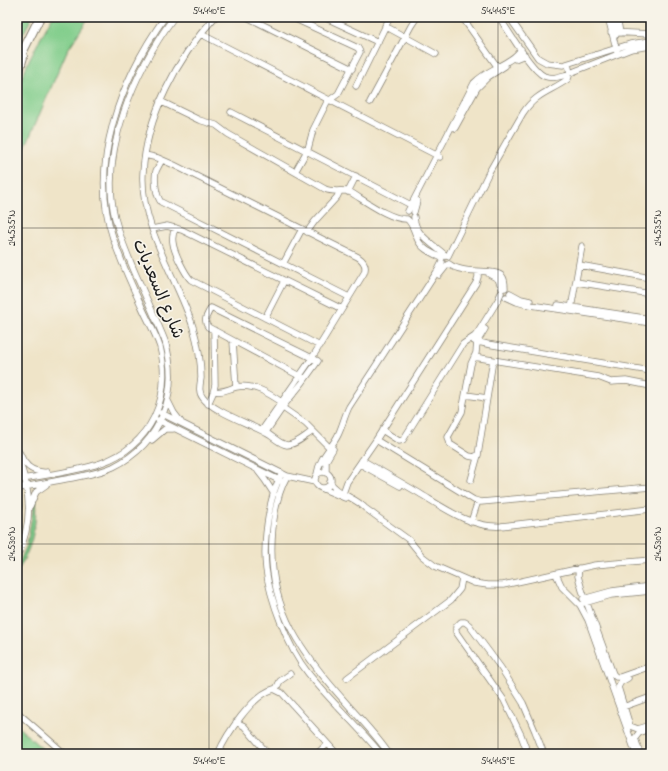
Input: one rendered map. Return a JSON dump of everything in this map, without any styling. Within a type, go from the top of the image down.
[{"type":"highway","points":[[17,63],[40,17]]},
{"type":"highway","points":[[17,78],[21,65],[23,49]]},
{"type":"street","name":"شارع السعديات","points":[[17,486],[49,483],[98,472],[125,460],[134,454],[148,440],[160,413],[166,394],[160,347],[117,249],[110,228],[105,199],[104,175],[107,149],[115,116],[141,54],[165,17]]},
{"type":"street","name":"شارع السعديات","points":[[160,413],[168,401],[171,371],[168,350],[119,232],[112,199],[112,175],[118,132],[132,93],[150,53],[174,17]]},
{"type":"street","points":[[215,17],[201,34],[178,68],[160,101],[154,116],[145,155],[143,175],[143,194],[145,205],[152,229],[189,316],[199,350],[201,370],[200,392],[203,398],[208,404],[264,431],[281,443],[288,445],[293,444],[313,430]]},
{"type":"street","points":[[247,17],[352,68]]},
{"type":"street","points":[[291,17],[358,48],[359,50],[359,54],[337,95],[330,100],[313,130],[307,151],[295,172]]},
{"type":"street","points":[[324,17],[378,42]]},
{"type":"street","points":[[356,86],[390,17]]},
{"type":"street","points":[[370,102],[405,36],[417,17]]},
{"type":"street","points":[[462,17],[498,68]]},
{"type":"street","points":[[499,17],[534,68],[543,75],[554,77],[570,73],[637,43],[651,41]]},
{"type":"street","points":[[509,17],[538,58],[552,65],[568,64],[618,51],[651,46]]},
{"type":"street","points":[[608,17],[616,32]]},
{"type":"street","points":[[612,17],[616,32],[618,51]]},
{"type":"street","points":[[616,32],[617,17]]},
{"type":"street","points":[[385,26],[436,54]]},
{"type":"street","points":[[616,32],[651,34]]},
{"type":"street","points":[[201,34],[438,156]]},
{"type":"street","points":[[410,216],[429,174],[470,95],[484,80],[514,57],[521,49]]},
{"type":"street","points":[[498,68],[518,57],[525,55]]},
{"type":"street","points":[[397,336],[438,270],[489,172],[526,108],[542,93],[567,80],[570,73],[568,64]]},
{"type":"street","points":[[160,101],[199,120],[216,125],[228,134],[325,189],[332,192],[348,192],[396,218],[410,216]]},
{"type":"street","points":[[231,112],[411,205]]},
{"type":"street","points":[[145,155],[162,160],[305,230],[360,258],[364,263],[364,273],[320,346],[315,360],[264,431]]},
{"type":"street","points":[[162,160],[156,171],[158,197],[161,202],[349,297]]},
{"type":"street","points":[[326,473],[326,461],[346,414],[397,336],[451,259],[430,253],[422,247],[418,241],[410,216],[411,205],[429,174]]},
{"type":"street","points":[[348,192],[356,176]]},
{"type":"street","points":[[283,264],[305,230],[337,197],[340,191]]},
{"type":"street","points":[[332,192],[332,201]]},
{"type":"street","points":[[410,216],[422,236],[444,258]]},
{"type":"street","points":[[152,229],[163,226],[176,228],[342,309]]},
{"type":"street","points":[[176,228],[173,237],[174,246],[189,279],[320,346]]},
{"type":"street","points":[[571,309],[582,246]]},
{"type":"street","points":[[448,264],[459,269],[480,272],[495,277],[501,284],[505,293],[525,300],[651,323]]},
{"type":"street","points":[[579,265],[651,278]]},
{"type":"street","points":[[342,495],[347,482],[376,440],[476,283],[480,272]]},
{"type":"street","points":[[265,318],[284,281]]},
{"type":"street","points":[[576,282],[651,294]]},
{"type":"street","points":[[382,430],[399,440],[404,440],[463,344],[478,332],[498,300],[505,293]]},
{"type":"street","points":[[478,455],[471,457],[450,444],[448,441],[448,436],[462,412],[471,364],[477,342],[505,293]]},
{"type":"street","points":[[302,379],[272,361],[208,327],[206,316],[211,308],[315,360]]},
{"type":"street","points":[[571,309],[651,319]]},
{"type":"street","points":[[208,404],[214,391],[215,382],[214,330]]},
{"type":"street","points":[[470,339],[477,342],[651,371]]},
{"type":"street","points":[[233,341],[236,387]]},
{"type":"street","points":[[474,356],[598,377],[611,382],[626,381],[651,386]]},
{"type":"street","points":[[471,480],[478,455],[493,360]]},
{"type":"street","points":[[214,391],[224,391],[244,386],[268,393],[313,430],[331,449]]},
{"type":"street","points":[[466,395],[487,398]]},
{"type":"street","points":[[168,401],[174,413],[183,424]]},
{"type":"street","points":[[160,413],[285,475],[315,482],[317,486],[321,488],[335,491],[364,508],[409,540],[428,561],[462,578],[483,585],[498,585],[595,565],[651,560]]},
{"type":"street","name":"شارع السعديات","points":[[17,480],[99,464],[121,454],[157,420]]},
{"type":"street","points":[[157,420],[281,481]]},
{"type":"street","points":[[125,460],[137,455],[161,431],[168,429],[178,430]]},
{"type":"street","points":[[376,440],[478,501],[487,502],[651,487]]},
{"type":"street","points":[[315,482],[321,461],[331,449]]},
{"type":"street","points":[[17,450],[21,454],[26,464],[40,472],[66,471]]},
{"type":"street","points":[[17,457],[26,478],[28,514],[27,530],[17,557]]},
{"type":"street","points":[[361,462],[471,522],[486,526],[651,509]]},
{"type":"street","points":[[255,468],[274,494]]},
{"type":"street","points":[[317,474],[322,472],[330,476],[330,482],[335,491]]},
{"type":"street","points":[[285,475],[274,494],[266,530],[265,565],[271,597],[287,638],[308,673],[381,754]]},
{"type":"street","points":[[281,481],[274,513],[272,534],[272,562],[275,588],[279,601],[294,634],[314,665],[374,734],[389,754]]},
{"type":"street","points":[[321,488],[326,488],[330,482]]},
{"type":"street","points":[[335,491],[347,482]]},
{"type":"street","points":[[28,514],[33,496],[36,492],[49,483]]},
{"type":"street","points":[[17,486],[19,516],[17,528]]},
{"type":"street","points":[[471,522],[478,501]]},
{"type":"street","points":[[579,568],[578,576],[613,674],[616,677],[620,677],[651,666]]},
{"type":"street","points":[[556,574],[558,581],[564,589],[578,603],[590,627],[636,754]]},
{"type":"street","points":[[460,589],[462,578]]},
{"type":"street","points":[[347,678],[449,602],[468,580]]},
{"type":"street","points":[[578,603],[612,591],[651,586]]},
{"type":"street","points":[[586,600],[651,590]]},
{"type":"street","points":[[528,754],[521,735],[504,700],[456,632],[456,627],[461,622],[466,622],[469,624],[501,668],[526,710],[544,754]]},
{"type":"street","points":[[287,638],[294,634]]},
{"type":"street","points":[[651,670],[625,679],[619,683],[618,690],[632,728],[638,729],[651,725]]},
{"type":"street","points":[[276,689],[280,682],[290,674]]},
{"type":"street","points":[[218,754],[227,735],[250,706],[266,692],[276,689],[282,693],[337,754]]},
{"type":"street","points":[[623,707],[651,697]]},
{"type":"street","points":[[17,712],[65,754]]},
{"type":"street","points":[[236,722],[244,726],[268,754]]},
{"type":"street","points":[[640,754],[636,736],[640,732],[651,728]]},
{"type":"street","points":[[317,754],[327,744]]},
{"type":"green space","points":[[24,17],[32,17],[17,46],[17,31]]},
{"type":"green space","points":[[52,17],[89,17],[67,51],[17,166],[17,89],[30,58]]},
{"type":"green space","points":[[35,498],[36,508],[30,546],[17,572],[17,568],[27,545]]},
{"type":"green space","points":[[17,726],[48,754],[17,754]]}]
